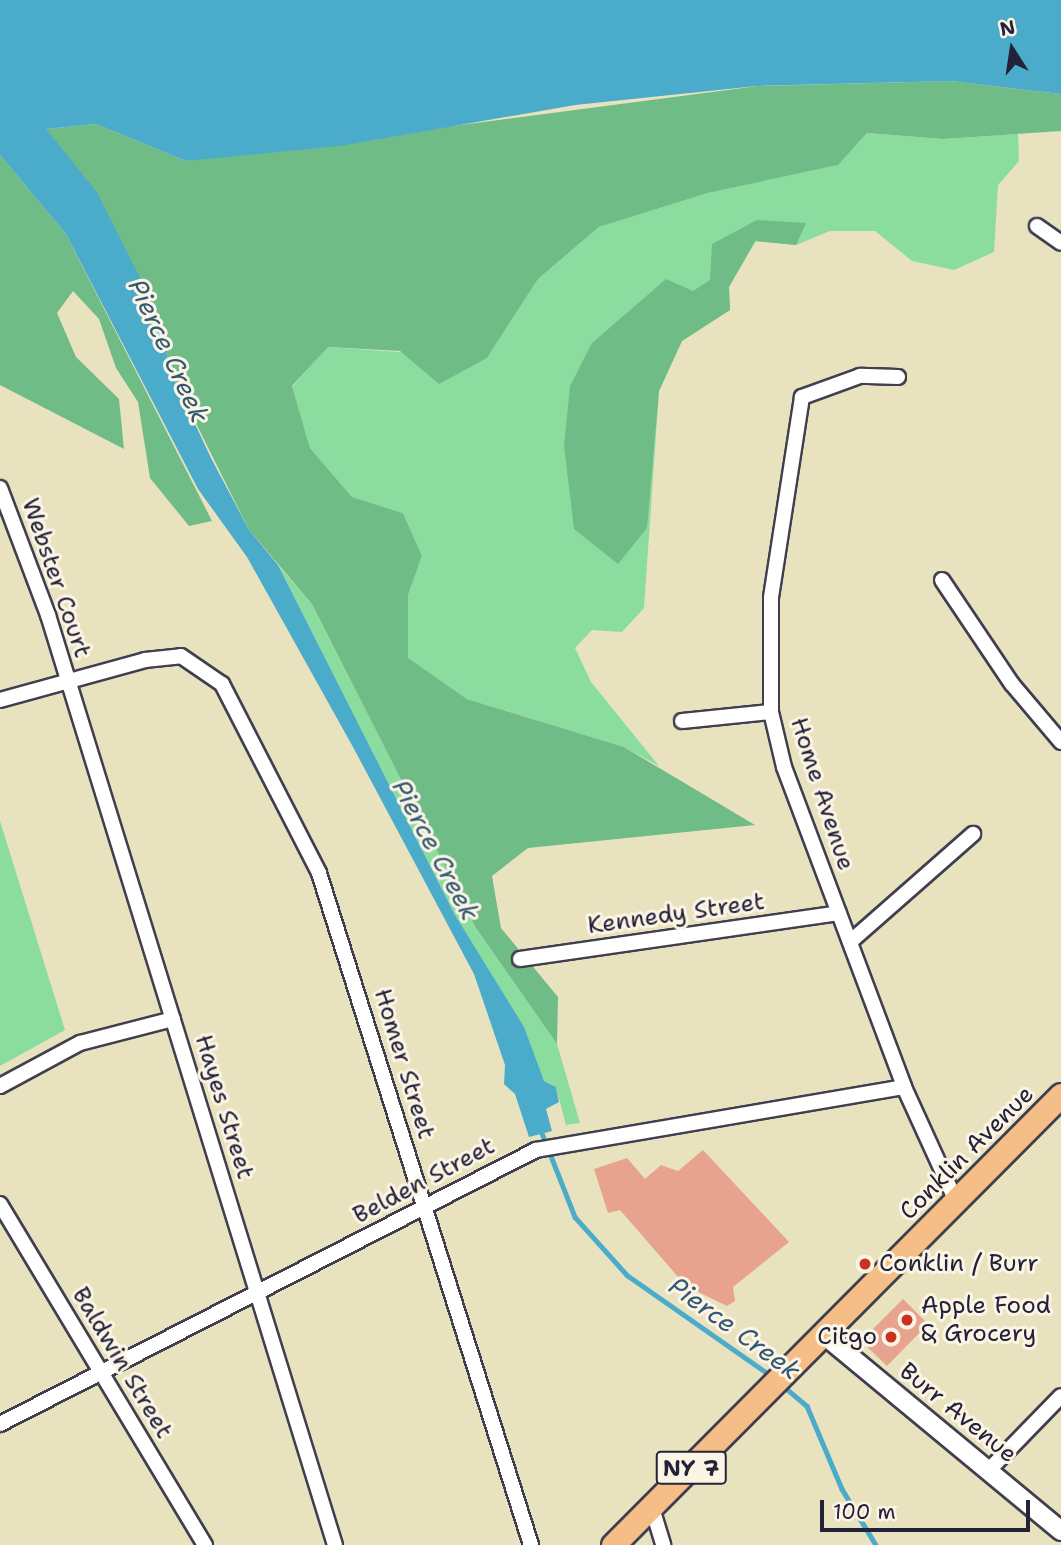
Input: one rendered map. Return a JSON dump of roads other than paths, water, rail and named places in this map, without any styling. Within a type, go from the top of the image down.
[{"type":"main road","name":"Conklin Avenue","points":[[614,1545],[1061,1095]]},
{"type":"street","points":[[1037,226],[1061,243]]},
{"type":"street","name":"Home Avenue","points":[[898,377],[860,376],[802,397],[771,598],[771,712],[784,767],[904,1087],[956,1201]]},
{"type":"street","name":"Webster Court","points":[[0,488],[68,682]]},
{"type":"street","points":[[942,580],[1012,684],[1061,742]]},
{"type":"street","name":"Homer Street","points":[[68,682],[145,660],[197,662],[222,684],[319,873],[531,1545]]},
{"type":"street","points":[[0,700],[68,682]]},
{"type":"street","name":"Hayes Street","points":[[68,682],[335,1545]]},
{"type":"street","points":[[682,721],[771,712]]},
{"type":"street","points":[[850,942],[973,834]]},
{"type":"street","name":"Kennedy Street","points":[[520,959],[839,913]]},
{"type":"street","points":[[0,1086],[80,1043],[173,1019]]},
{"type":"street","name":"Belden Street","points":[[0,1424],[536,1150],[571,1140],[904,1087]]},
{"type":"street","name":"Baldwin Street","points":[[0,1204],[205,1545]]},
{"type":"street","name":"Burr Avenue","points":[[823,1334],[1061,1531]]},
{"type":"street","points":[[989,1470],[1061,1396]]},
{"type":"street","points":[[652,1508],[663,1545]]},
{"type":"water","points":[[0,0],[1061,0],[1061,94],[951,81],[757,86],[575,105],[339,146],[186,161],[96,124],[46,129],[96,191],[154,305],[172,375],[211,458],[249,530],[278,565],[455,915],[524,1027],[544,1081],[556,1087],[559,1102],[546,1109],[552,1131],[529,1137],[515,1094],[504,1084],[505,1065],[474,974],[353,747],[247,557],[198,489],[66,234],[0,155]]},
{"type":"waterway","name":"Pierce Creek","points":[[540,1128],[575,1217],[627,1275],[770,1375]]},
{"type":"waterway","name":"Pierce Creek","points":[[782,1385],[807,1406],[842,1489],[876,1545]]},
{"type":"place","name":"Conklin / Burr","points":[[865,1264]]},
{"type":"place","name":"Apple Food & Grocery","points":[[907,1320]]},
{"type":"place","name":"Citgo","points":[[891,1337]]}]
